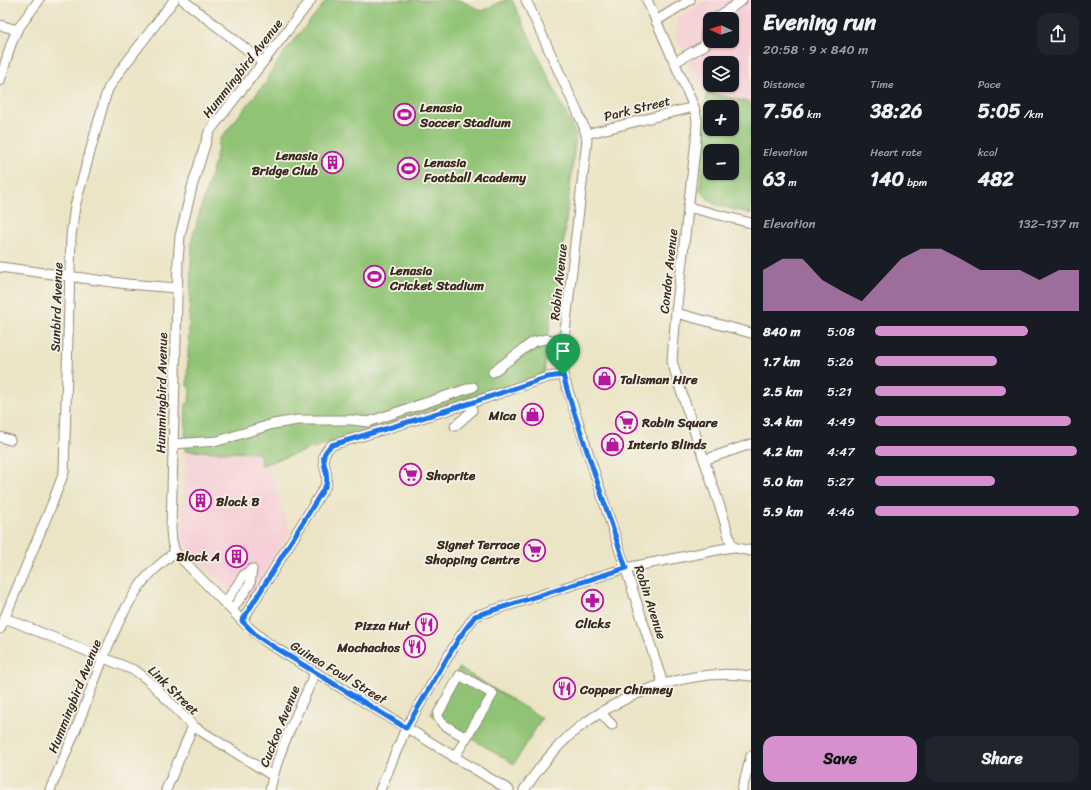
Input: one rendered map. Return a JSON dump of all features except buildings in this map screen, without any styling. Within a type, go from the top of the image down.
[{"type":"street","points":[[0,82],[11,44],[17,30],[39,0]]},
{"type":"street","name":"Sunbird Avenue","points":[[0,629],[64,472],[69,276],[71,236],[75,206],[108,89],[174,0]]},
{"type":"street","points":[[183,0],[263,62]]},
{"type":"street","name":"Hummingbird Avenue","points":[[50,790],[83,712],[103,657],[135,593],[155,569],[175,552],[171,529],[177,288],[180,236],[206,138],[217,121],[311,0]]},
{"type":"street","name":"Robin Avenue","points":[[526,0],[578,113],[586,134],[587,147],[564,341],[562,364],[563,375],[663,684]]},
{"type":"street","name":"Condor Avenue","points":[[647,0],[694,107],[697,120],[672,361],[732,547]]},
{"type":"street","points":[[656,21],[690,0]]},
{"type":"street","points":[[725,12],[742,0]]},
{"type":"street","points":[[0,25],[17,30]]},
{"type":"street","points":[[675,62],[703,46]]},
{"type":"street","name":"Park Street","points":[[586,134],[694,107]]},
{"type":"street","points":[[688,207],[751,223]]},
{"type":"street","points":[[0,267],[126,284],[177,288]]},
{"type":"street","points":[[676,313],[751,333]]},
{"type":"street","points":[[494,372],[533,342],[545,339],[564,341]]},
{"type":"street","points":[[242,621],[326,485],[328,478],[323,462],[324,455],[327,449],[332,445],[471,403],[548,377],[563,375]]},
{"type":"street","points":[[173,444],[218,441],[273,424],[298,420],[352,420],[368,422],[473,387]]},
{"type":"street","points":[[455,426],[472,411],[471,403]]},
{"type":"street","points":[[0,437],[10,440]]},
{"type":"street","points":[[704,460],[751,444]]},
{"type":"street","points":[[380,790],[406,728],[459,638],[475,616],[626,568],[732,547],[751,551]]},
{"type":"street","name":"Guinea Fowl Street","points":[[175,552],[257,636],[316,674],[509,790]]},
{"type":"street","points":[[225,603],[244,575],[252,569],[250,584],[232,610]]},
{"type":"street","name":"Link Street","points":[[5,618],[129,667],[144,676],[193,726],[273,776]]},
{"type":"street","name":"Cuckoo Avenue","points":[[270,790],[273,776],[288,736],[316,674]]},
{"type":"street","points":[[454,758],[493,694],[460,675],[438,714],[438,717],[443,724],[466,738]]},
{"type":"street","points":[[524,790],[540,768],[565,740],[584,723],[637,694],[663,684],[686,679],[720,675],[751,676]]},
{"type":"street","points":[[601,713],[612,726]]},
{"type":"street","points":[[166,790],[193,726]]},
{"type":"street","points":[[742,790],[751,756]]},
{"type":"shaded area","points":[[707,0],[751,0],[751,103],[707,92],[739,92],[739,56],[703,56],[703,88],[695,81],[686,56],[676,39],[678,18]]},
{"type":"shaded area","points":[[185,451],[260,453],[262,465],[268,463],[290,532],[249,599],[226,587],[182,542]]},
{"type":"green space","name":"Lenasia Cricket Stadium","points":[[327,0],[460,0],[482,11],[505,0],[512,0],[576,135],[555,316],[551,316],[549,333],[546,335],[545,342],[547,345],[544,374],[262,465],[259,453],[185,451],[186,404],[189,403],[190,389],[187,386],[192,238],[214,165],[220,139],[268,80],[267,78],[286,50]]},
{"type":"green space","points":[[707,92],[739,100],[706,100]]},
{"type":"green space","points":[[739,100],[751,103],[751,214],[714,204],[700,191],[703,149],[703,180],[739,180],[739,144],[703,144],[704,136],[739,136]]},
{"type":"green space","points":[[459,668],[542,718],[514,764],[431,714]]},
{"type":"place","name":"Lenasia Soccer Stadium","points":[[404,114]]},
{"type":"place","name":"Lenasia Bridge Club","points":[[333,162]]},
{"type":"place","name":"Lenasia Football Academy","points":[[409,169]]},
{"type":"place","name":"Lenasia Cricket Stadium","points":[[375,277]]},
{"type":"place","name":"Talisman Hire","points":[[604,379]]},
{"type":"place","name":"Mica","points":[[532,415]]},
{"type":"place","name":"Robin Square","points":[[627,422]]},
{"type":"place","name":"Interio Blinds","points":[[612,444]]},
{"type":"place","name":"Shoprite","points":[[411,475]]},
{"type":"place","name":"Block B","points":[[200,501]]},
{"type":"place","name":"Signet Terrace Shopping Centre","points":[[535,551]]},
{"type":"place","name":"Block A","points":[[236,556]]},
{"type":"place","name":"Clicks","points":[[593,601]]},
{"type":"place","name":"Pizza Hut","points":[[426,625]]},
{"type":"place","name":"Mochachos","points":[[415,647]]},
{"type":"place","name":"Copper Chimney","points":[[564,689]]},
{"type":"route","points":[[563,375],[626,568],[475,616],[459,638],[406,728],[269,644],[257,636],[242,621],[326,485],[328,478],[323,462],[324,455],[327,449],[332,445],[471,403],[548,377],[563,375]]}]
